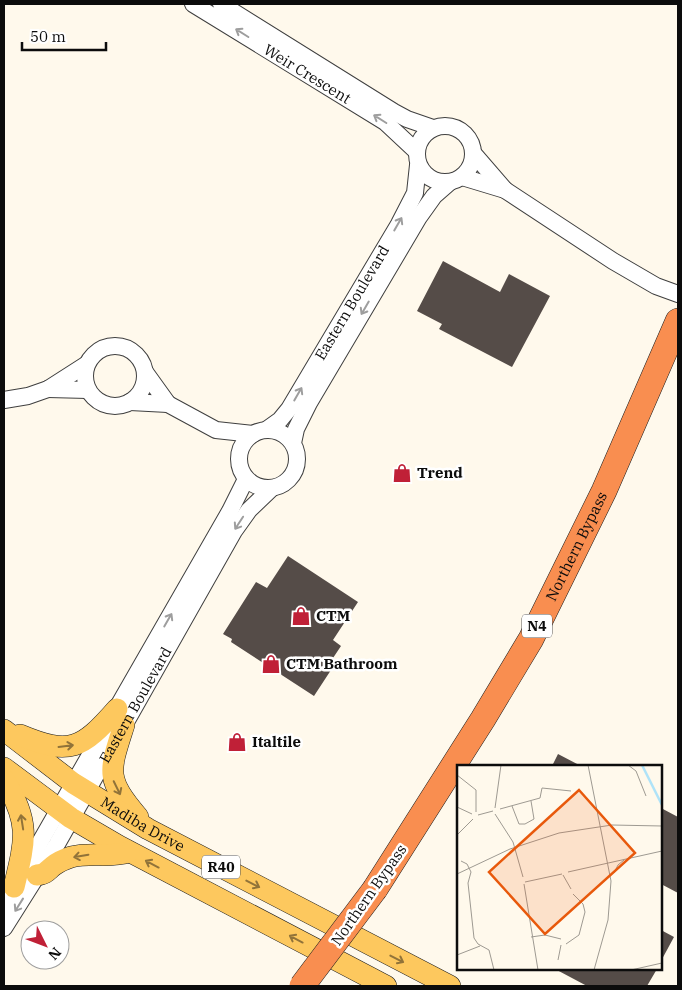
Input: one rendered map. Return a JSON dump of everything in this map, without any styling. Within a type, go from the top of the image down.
[{"type":"highway","name":"Northern Bypass","points":[[302,986],[375,889],[468,744],[531,639],[604,491],[669,346],[678,321]]},
{"type":"main road","points":[[4,729],[49,746],[68,746],[82,742],[120,717]]},
{"type":"main road","points":[[120,717],[113,764],[113,780],[122,798],[148,829]]},
{"type":"main road","name":"Madiba Drive","points":[[4,729],[79,788],[148,829],[450,986]]},
{"type":"main road","name":"Madiba Drive","points":[[4,768],[65,813],[129,852],[386,986]]},
{"type":"main road","points":[[4,779],[20,808],[23,821],[22,850],[14,887]]},
{"type":"main road","points":[[37,875],[44,874],[53,866],[71,857],[94,854],[121,855],[129,852]]},
{"type":"street","name":"Weir Crescent","points":[[193,4],[385,122],[417,158]]},
{"type":"street","points":[[221,4],[407,119],[433,128],[447,126],[462,131],[472,144],[474,153],[468,170],[456,179]]},
{"type":"street","points":[[433,128],[419,142],[417,158],[422,172],[435,181],[456,179],[505,190]]},
{"type":"street","points":[[474,153],[505,190],[613,261],[656,286],[678,294]]},
{"type":"street","name":"Eastern Boulevard","points":[[238,461],[239,452],[243,444],[280,420],[289,409],[399,224],[415,193],[417,158]]},
{"type":"street","name":"Eastern Boulevard","points":[[4,928],[37,875],[65,813],[120,717],[234,531],[249,510],[272,488],[287,481],[296,468],[298,459],[293,443],[296,429],[309,403],[423,210],[434,196],[456,179]]},
{"type":"street","points":[[145,372],[143,388],[138,396],[121,406],[111,406],[94,398],[88,390],[85,380],[87,364],[95,353],[104,347],[124,346],[140,358],[145,372],[168,404]]},
{"type":"street","points":[[4,400],[28,396],[48,389],[87,364]]},
{"type":"street","points":[[48,389],[88,390]]},
{"type":"street","points":[[130,402],[168,404],[216,430],[281,433],[293,443]]},
{"type":"street","points":[[216,430],[238,461],[246,479],[253,485],[272,488]]},
{"type":"street","name":"Eastern Boulevard","points":[[120,717],[246,479]]},
{"type":"street","name":"Eastern Boulevard","points":[[4,905],[14,887],[65,813]]},
{"type":"building","points":[[443,261],[500,292],[509,274],[550,296],[512,367],[439,329],[442,324],[417,311]]},
{"type":"building","points":[[288,556],[358,602],[333,640],[341,646],[327,667],[331,670],[314,696],[231,642],[232,639],[223,634],[256,582],[267,588]]},
{"type":"building","points":[[558,754],[579,765],[552,765]]},
{"type":"building","points":[[662,809],[678,817],[678,893],[662,885]]},
{"type":"building","points":[[662,931],[674,937],[662,959]]},
{"type":"building","points":[[557,970],[656,970],[647,986],[587,986]]},
{"type":"place","name":"Trend","points":[[402,473]]},
{"type":"place","name":"CTM","points":[[301,616]]},
{"type":"place","name":"CTM Bathroom","points":[[271,664]]},
{"type":"place","name":"Italtile","points":[[237,742]]}]
